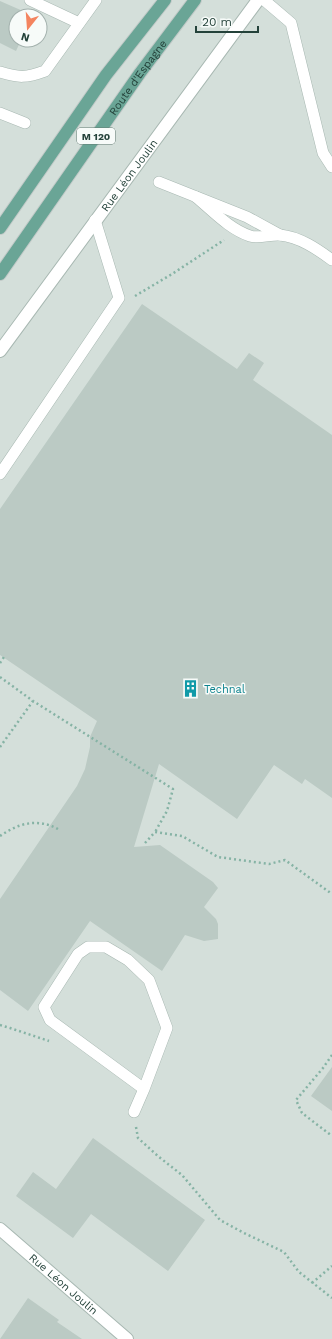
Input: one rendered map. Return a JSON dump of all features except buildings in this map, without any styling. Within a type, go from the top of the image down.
[{"type":"main road","name":"M 120","points":[[0,228],[106,75],[164,0]]},
{"type":"main road","name":"Route d'Espagne","points":[[0,274],[140,73],[195,0]]},
{"type":"street","name":"Rue Léon Joulin","points":[[0,352],[95,220],[258,0]]},
{"type":"street","name":"Rue Léon Joulin","points":[[0,1229],[126,1339]]},
{"type":"lane","points":[[30,0],[79,22]]},
{"type":"lane","points":[[0,72],[19,77],[33,76],[45,71],[96,0]]},
{"type":"lane","points":[[264,0],[291,23],[323,153],[332,167]]},
{"type":"lane","points":[[0,113],[25,123]]},
{"type":"lane","points":[[159,182],[247,218],[280,235],[298,239],[319,250],[332,260]]},
{"type":"lane","points":[[196,197],[238,231],[252,237],[280,235]]},
{"type":"lane","points":[[0,474],[119,298],[95,220]]},
{"type":"lane","points":[[134,1112],[144,1089],[167,1028],[149,980],[128,960],[106,947],[88,947],[78,954],[44,1007],[50,1020],[144,1089]]},
{"type":"path","points":[[172,274],[238,231]]},
{"type":"path","points":[[0,663],[4,657]]},
{"type":"path","points":[[0,676],[33,701],[173,789],[167,811],[156,832],[145,843]]},
{"type":"path","points":[[0,747],[33,701]]},
{"type":"path","points":[[0,836],[9,830],[30,823],[47,824],[58,829]]},
{"type":"path","points":[[156,832],[182,836],[218,857],[269,864],[285,860],[332,894]]},
{"type":"path","points":[[0,1026],[50,1041]]},
{"type":"path","points":[[332,1055],[296,1100],[302,1113],[332,1136]]},
{"type":"path","points":[[134,1112],[138,1138],[182,1175],[220,1220],[284,1252],[299,1272],[332,1298]]},
{"type":"path","points":[[312,1283],[332,1266]]},
{"type":"shaded area","points":[[0,0],[332,0],[332,1339],[0,1339]]},
{"type":"place","name":"Technal","points":[[191,689]]}]
